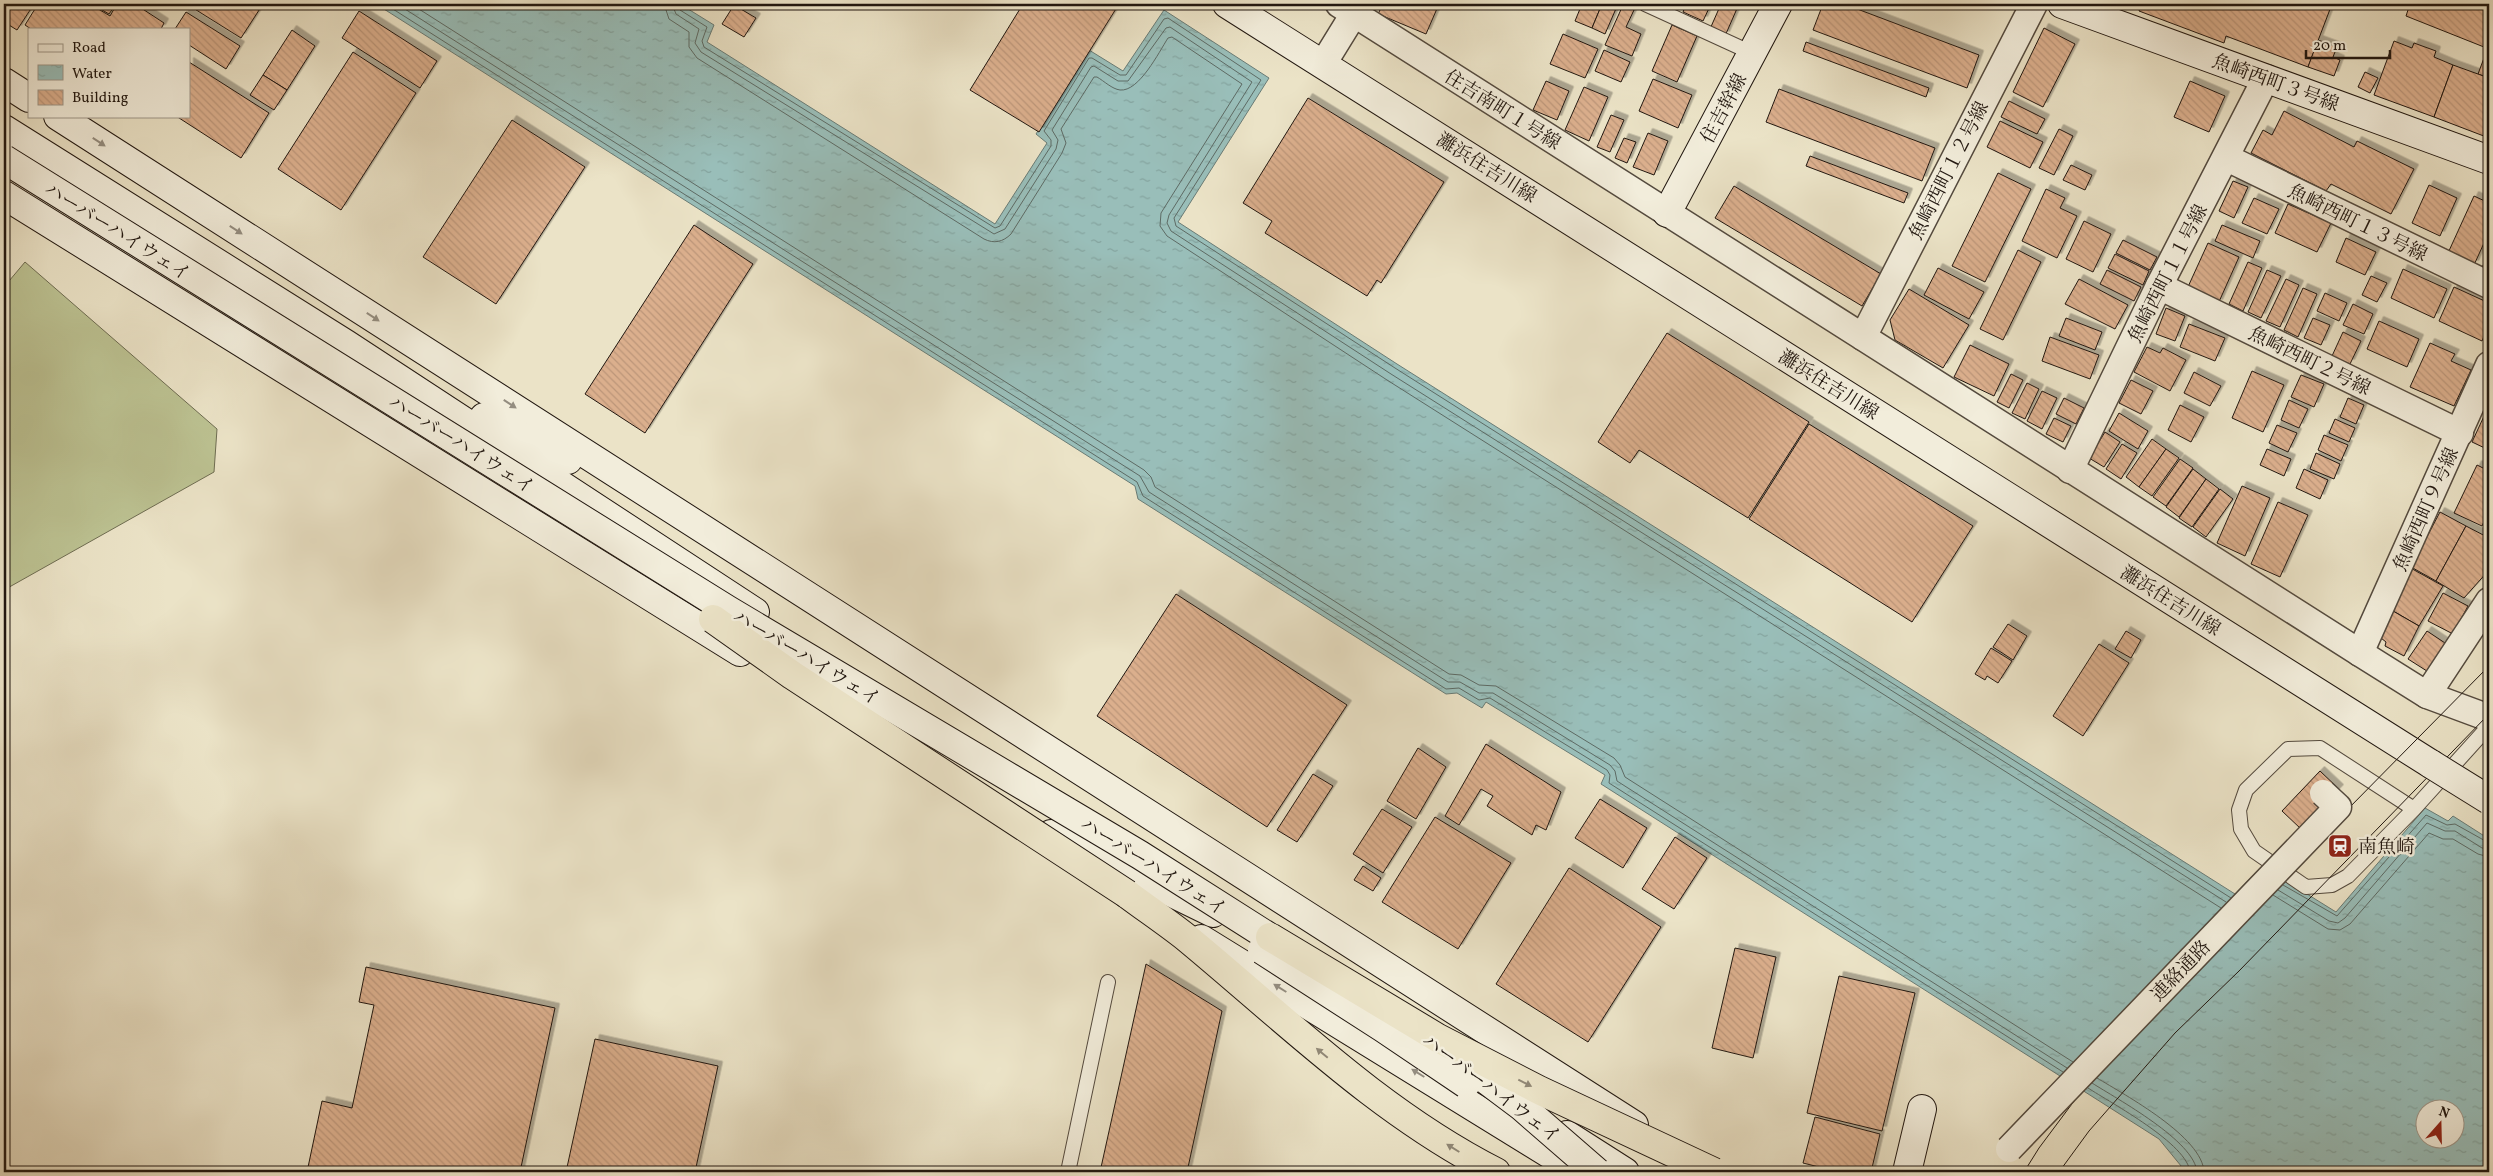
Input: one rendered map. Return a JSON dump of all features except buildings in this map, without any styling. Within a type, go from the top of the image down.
[{"type":"highway","points":[[718,630],[792,675],[1127,894],[1186,938],[1355,1081],[1424,1130],[1496,1172]]},
{"type":"highway","points":[[1270,937],[1438,1038],[1489,1065],[1714,1172]]},
{"type":"street","name":"灘浜住吉川線","points":[[1227,4],[2489,800]]},
{"type":"street","name":"住吉幹線","points":[[1668,213],[1778,4]]},
{"type":"street","name":"魚崎西町１２号線","points":[[1863,337],[2034,4]]},
{"type":"street","name":"魚崎西町３号線","points":[[2062,4],[2489,160]]},
{"type":"street","points":[[1324,64],[1351,7]]},
{"type":"street","name":"住吉南町１号線","points":[[1351,7],[1668,213],[2360,653],[2428,695],[2489,718]]},
{"type":"street","name":"魚崎西町１１号線","points":[[2070,470],[2160,286],[2227,158],[2266,78]]},
{"type":"street","points":[[4,82],[28,97]]},
{"type":"street","points":[[61,118],[733,546],[1708,1172]]},
{"type":"street","points":[[4,129],[346,344],[1236,924],[1625,1172]]},
{"type":"street","name":"魚崎西町１３号線","points":[[2227,158],[2489,285]]},
{"type":"street","name":"ハーバーハイウェイ","points":[[4,159],[728,610],[1140,855],[1270,937],[1391,1014],[1480,1074],[1560,1138],[1597,1172]]},
{"type":"street","name":"ハーバーハイウェイ","points":[[4,178],[718,630],[1132,868],[1383,1028],[1512,1118],[1574,1172]]},
{"type":"street","points":[[4,195],[718,630],[949,783],[1579,1172]]},
{"type":"street","name":"魚崎西町２号線","points":[[2160,286],[2460,433]]},
{"type":"street","points":[[346,344],[733,546]]},
{"type":"street","name":"魚崎西町９号線","points":[[2360,653],[2489,365]]},
{"type":"street","points":[[553,480],[718,630]]},
{"type":"street","points":[[2428,695],[2489,601]]},
{"type":"street","points":[[949,783],[1236,924]]},
{"type":"street","name":"連絡通路","points":[[2008,1149],[2338,807],[2323,793]]},
{"type":"street","points":[[1907,1172],[1922,1109]]},
{"type":"lane","points":[[1645,4],[1752,53]]},
{"type":"lane","points":[[2414,809],[2320,748],[2288,749],[2246,790],[2239,810],[2241,829],[2254,851],[2306,887],[2332,885],[2348,876],[2414,809],[2489,726]]},
{"type":"lane","points":[[1068,1172],[1108,982]]},
{"type":"green space","points":[[25,262],[217,429],[214,472],[4,590],[4,287]]},
{"type":"water","points":[[376,4],[680,4],[714,25],[707,42],[995,224],[1047,143],[1036,134],[1089,50],[1123,71],[1164,10],[1269,78],[1178,222],[1397,364],[2235,894],[2262,866],[2336,912],[2425,808],[2448,821],[2453,816],[2489,839],[2489,1172],[2186,1172],[2159,1139],[1601,784],[1605,775],[1486,702],[1482,708],[1457,693],[1446,694],[1138,499],[1135,486]]},
{"type":"tram line","points":[[2024,1172],[2039,1148],[2104,1061],[2272,886],[2489,666]]},
{"type":"tram line","points":[[2059,1172],[2089,1131],[2175,1033],[2239,971],[2489,714]]},
{"type":"place","name":"南魚崎","points":[[2340,846]]}]
